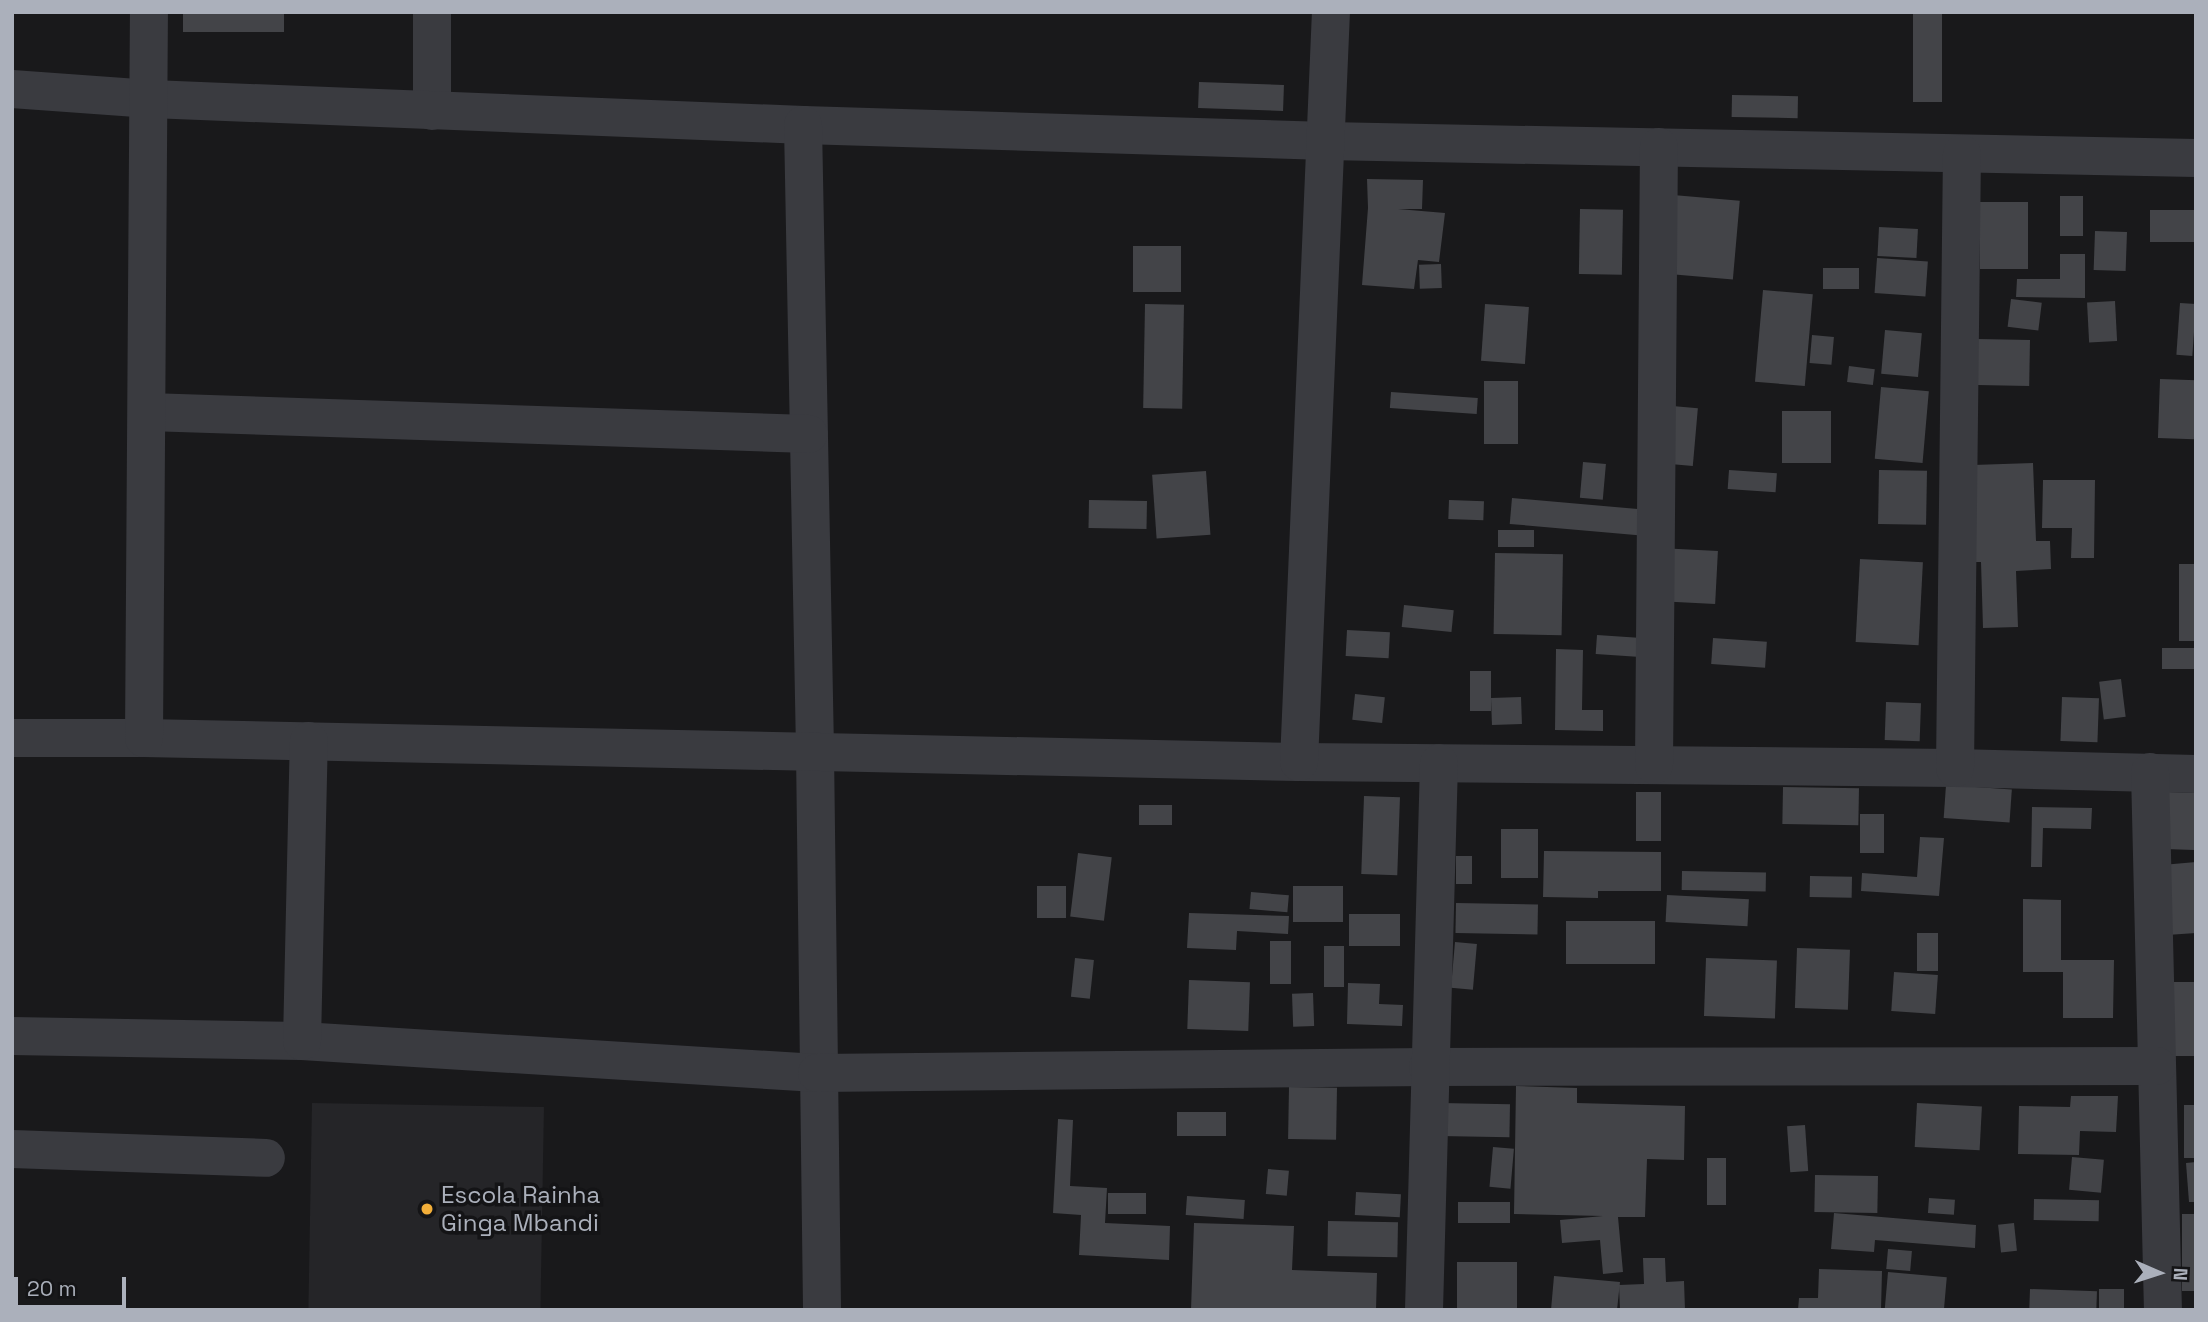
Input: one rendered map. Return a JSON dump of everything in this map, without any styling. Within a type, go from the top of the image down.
[{"type":"street","points":[[144,737],[149,12]]},
{"type":"street","points":[[432,12],[432,111]]},
{"type":"street","points":[[1299,762],[1331,12]]},
{"type":"street","points":[[12,89],[150,99],[803,125],[1327,141],[2196,158]]},
{"type":"street","points":[[803,125],[822,1310]]},
{"type":"street","points":[[1654,765],[1658,147]]},
{"type":"street","points":[[1955,768],[1962,153]]},
{"type":"street","points":[[148,412],[809,434]]},
{"type":"street","points":[[12,738],[144,737],[1299,762],[1955,768],[2196,774]]},
{"type":"street","points":[[302,1041],[309,741]]},
{"type":"street","points":[[1424,1310],[1428,1067],[1439,763]]},
{"type":"street","points":[[2150,772],[2163,1310]]},
{"type":"street","points":[[12,1036],[302,1041],[817,1073],[1428,1067],[2157,1066]]},
{"type":"street","points":[[12,1149],[266,1158]]},
{"type":"shaded area","name":"Escola Rainha Ginga Mbandi","points":[[312,1103],[544,1107],[540,1310],[308,1310]]},
{"type":"building","points":[[183,12],[284,12],[284,32],[183,32]]},
{"type":"building","points":[[1913,12],[1942,12],[1942,102],[1913,102]]},
{"type":"building","points":[[1199,82],[1284,85],[1283,111],[1198,108]]},
{"type":"building","points":[[1732,95],[1798,96],[1798,118],[1732,117]]},
{"type":"building","points":[[1367,179],[1423,180],[1422,209],[1398,209],[1445,213],[1439,262],[1418,260],[1414,289],[1362,285],[1368,208]]},
{"type":"building","points":[[1673,195],[1740,201],[1733,280],[1666,274]]},
{"type":"building","points":[[2060,196],[2083,196],[2083,236],[2060,236]]},
{"type":"building","points":[[1980,202],[2028,202],[2028,269],[1980,269]]},
{"type":"building","points":[[1580,209],[1623,210],[1622,275],[1579,274]]},
{"type":"building","points":[[2150,210],[2196,210],[2196,242],[2150,242]]},
{"type":"building","points":[[1879,227],[1918,229],[1916,258],[1877,256]]},
{"type":"building","points":[[2095,231],[2127,232],[2126,271],[2094,270]]},
{"type":"building","points":[[1133,246],[1181,246],[1181,292],[1133,292]]},
{"type":"building","points":[[2060,254],[2085,254],[2085,298],[2016,297],[2017,279],[2060,279]]},
{"type":"building","points":[[1877,258],[1928,262],[1925,296],[1875,293]]},
{"type":"building","points":[[1441,264],[1442,288],[1420,289],[1419,265]]},
{"type":"building","points":[[1823,268],[1859,268],[1859,289],[1823,289]]},
{"type":"building","points":[[1763,290],[1813,294],[1805,386],[1755,382]]},
{"type":"building","points":[[2011,299],[2042,303],[2038,331],[2008,327]]},
{"type":"building","points":[[2115,301],[2117,341],[2089,342],[2087,302]]},
{"type":"building","points":[[2180,303],[2196,304],[2192,356],[2176,355]]},
{"type":"building","points":[[1145,304],[1184,305],[1182,409],[1143,408]]},
{"type":"building","points":[[1485,304],[1529,307],[1525,364],[1481,361]]},
{"type":"building","points":[[1885,330],[1922,333],[1918,377],[1881,374]]},
{"type":"building","points":[[1812,335],[1834,337],[1831,365],[1810,363]]},
{"type":"building","points":[[1978,339],[2030,340],[2029,386],[1977,385]]},
{"type":"building","points":[[1849,366],[1875,369],[1873,385],[1847,382]]},
{"type":"building","points":[[2160,379],[2196,380],[2194,439],[2158,438]]},
{"type":"building","points":[[1484,381],[1518,381],[1518,444],[1484,444]]},
{"type":"building","points":[[1881,387],[1929,391],[1923,463],[1875,459]]},
{"type":"building","points":[[1391,392],[1478,398],[1477,414],[1390,408]]},
{"type":"building","points":[[1661,405],[1698,408],[1693,466],[1656,463]]},
{"type":"building","points":[[1782,411],[1831,411],[1831,463],[1782,463]]},
{"type":"building","points":[[1583,462],[1606,464],[1603,500],[1580,498]]},
{"type":"building","points":[[2033,463],[2036,541],[2050,541],[2051,569],[2016,571],[2018,627],[1983,628],[1981,562],[1976,562],[1973,465]]},
{"type":"building","points":[[1729,470],[1777,473],[1776,492],[1728,489]]},
{"type":"building","points":[[1879,470],[1927,471],[1926,525],[1878,524]]},
{"type":"building","points":[[1206,471],[1210,535],[1157,539],[1152,475]]},
{"type":"building","points":[[2043,480],[2095,480],[2094,558],[2071,558],[2072,528],[2042,528]]},
{"type":"building","points":[[1512,498],[1641,509],[1638,535],[1510,524]]},
{"type":"building","points":[[1089,500],[1147,501],[1147,529],[1089,528]]},
{"type":"building","points":[[1449,500],[1484,501],[1483,520],[1448,519]]},
{"type":"building","points":[[1498,530],[1534,530],[1534,547],[1498,547]]},
{"type":"building","points":[[1659,548],[1718,551],[1715,604],[1656,601]]},
{"type":"building","points":[[1495,553],[1563,554],[1562,635],[1494,634]]},
{"type":"building","points":[[1860,559],[1923,562],[1919,645],[1856,642]]},
{"type":"building","points":[[2179,564],[2196,564],[2196,641],[2179,641]]},
{"type":"building","points":[[1404,605],[1454,610],[1451,632],[1402,627]]},
{"type":"building","points":[[1347,630],[1390,632],[1389,658],[1346,656]]},
{"type":"building","points":[[1597,635],[1638,638],[1637,657],[1596,654]]},
{"type":"building","points":[[1713,638],[1767,642],[1765,668],[1711,664]]},
{"type":"building","points":[[2162,648],[2196,648],[2196,669],[2162,669]]},
{"type":"building","points":[[1556,649],[1583,650],[1582,710],[1603,710],[1603,731],[1555,730]]},
{"type":"building","points":[[1470,671],[1491,671],[1491,711],[1470,711]]},
{"type":"building","points":[[2121,679],[2126,717],[2104,719],[2099,682]]},
{"type":"building","points":[[1355,694],[1385,697],[1382,723],[1352,720]]},
{"type":"building","points":[[1521,697],[1522,724],[1492,725],[1491,698]]},
{"type":"building","points":[[2062,697],[2099,698],[2097,742],[2060,741]]},
{"type":"building","points":[[1886,702],[1921,703],[1920,741],[1885,740]]},
{"type":"building","points":[[1946,785],[2012,790],[2010,823],[1944,818]]},
{"type":"building","points":[[1783,787],[1859,788],[1858,825],[1782,824]]},
{"type":"building","points":[[1636,792],[1661,792],[1661,841],[1636,841]]},
{"type":"building","points":[[2167,792],[2196,793],[2194,850],[2165,849]]},
{"type":"building","points":[[1364,796],[1400,797],[1397,875],[1361,874]]},
{"type":"building","points":[[1139,805],[1172,805],[1172,825],[1139,825]]},
{"type":"building","points":[[2032,807],[2092,808],[2091,829],[2043,828],[2042,867],[2031,867]]},
{"type":"building","points":[[1860,814],[1884,814],[1884,853],[1860,853]]},
{"type":"building","points":[[1501,829],[1538,829],[1538,878],[1501,878]]},
{"type":"building","points":[[1920,837],[1944,838],[1939,896],[1861,891],[1862,873],[1917,877]]},
{"type":"building","points":[[1544,851],[1661,852],[1661,891],[1598,891],[1598,898],[1543,897]]},
{"type":"building","points":[[1078,853],[1112,857],[1104,921],[1070,917]]},
{"type":"building","points":[[1456,856],[1472,856],[1472,884],[1456,884]]},
{"type":"building","points":[[2196,862],[2196,933],[2167,935],[2162,865]]},
{"type":"building","points":[[1682,871],[1766,872],[1766,891],[1682,890]]},
{"type":"building","points":[[1810,876],[1852,877],[1852,898],[1810,897]]},
{"type":"building","points":[[1037,886],[1066,886],[1066,918],[1037,918]]},
{"type":"building","points":[[1293,886],[1343,886],[1343,922],[1293,922]]},
{"type":"building","points":[[1251,892],[1289,895],[1287,912],[1250,909]]},
{"type":"building","points":[[1667,895],[1749,899],[1747,926],[1666,922]]},
{"type":"building","points":[[2023,899],[2061,900],[2061,960],[2114,960],[2113,1018],[2063,1018],[2063,972],[2023,972]]},
{"type":"building","points":[[1456,903],[1538,904],[1537,934],[1455,933]]},
{"type":"building","points":[[1189,913],[1289,916],[1288,934],[1237,931],[1236,950],[1187,948]]},
{"type":"building","points":[[1349,914],[1400,914],[1400,946],[1349,946]]},
{"type":"building","points":[[1566,921],[1655,921],[1655,964],[1566,964]]},
{"type":"building","points":[[1917,933],[1938,933],[1938,971],[1917,971]]},
{"type":"building","points":[[1270,941],[1291,941],[1291,984],[1270,984]]},
{"type":"building","points":[[1455,942],[1477,944],[1473,990],[1451,988]]},
{"type":"building","points":[[1324,946],[1344,946],[1344,987],[1324,987]]},
{"type":"building","points":[[1797,948],[1850,950],[1848,1010],[1795,1008]]},
{"type":"building","points":[[1075,958],[1094,960],[1090,999],[1071,997]]},
{"type":"building","points":[[1706,958],[1777,960],[1775,1018],[1704,1016]]},
{"type":"building","points":[[1894,972],[1938,975],[1935,1014],[1891,1011]]},
{"type":"building","points":[[1189,980],[1250,982],[1248,1031],[1187,1029]]},
{"type":"building","points":[[2172,982],[2196,982],[2196,1056],[2172,1056]]},
{"type":"building","points":[[1348,983],[1380,984],[1379,1004],[1403,1005],[1402,1026],[1347,1024]]},
{"type":"building","points":[[1313,993],[1314,1026],[1293,1027],[1292,994]]},
{"type":"building","points":[[1516,1086],[1577,1088],[1577,1103],[1685,1106],[1684,1160],[1647,1159],[1645,1217],[1618,1217],[1623,1272],[1603,1274],[1600,1240],[1562,1243],[1560,1220],[1603,1216],[1514,1214]]},
{"type":"building","points":[[1289,1087],[1337,1088],[1336,1140],[1288,1139]]},
{"type":"building","points":[[2071,1096],[2118,1096],[2116,1132],[2080,1131],[2079,1155],[2018,1154],[2019,1106],[2070,1107]]},
{"type":"building","points":[[1440,1103],[1510,1104],[1509,1137],[1439,1136]]},
{"type":"building","points":[[1917,1103],[1982,1106],[1980,1150],[1915,1147]]},
{"type":"building","points":[[2184,1105],[2196,1105],[2196,1158],[2184,1158]]},
{"type":"building","points":[[1177,1112],[1226,1112],[1226,1136],[1177,1136]]},
{"type":"building","points":[[1058,1119],[1073,1120],[1070,1186],[1107,1188],[1105,1223],[1170,1226],[1169,1260],[1079,1255],[1081,1215],[1053,1213]]},
{"type":"building","points":[[1805,1125],[1808,1171],[1790,1172],[1787,1126]]},
{"type":"building","points":[[1493,1147],[1514,1149],[1510,1189],[1490,1187]]},
{"type":"building","points":[[2072,1157],[2104,1160],[2101,1193],[2069,1190]]},
{"type":"building","points":[[1707,1158],[1726,1158],[1726,1205],[1707,1205]]},
{"type":"building","points":[[2196,1162],[2196,1202],[2189,1202],[2186,1163]]},
{"type":"building","points":[[1268,1169],[1289,1171],[1287,1196],[1266,1194]]},
{"type":"building","points":[[1815,1175],[1878,1176],[1877,1213],[1814,1212]]},
{"type":"building","points":[[1356,1192],[1401,1194],[1400,1217],[1355,1215]]},
{"type":"building","points":[[1108,1193],[1146,1193],[1146,1214],[1108,1214]]},
{"type":"building","points":[[1187,1196],[1245,1200],[1244,1219],[1186,1215]]},
{"type":"building","points":[[1929,1198],[1955,1200],[1954,1215],[1928,1213]]},
{"type":"building","points":[[2034,1199],[2099,1200],[2099,1221],[2034,1220]]},
{"type":"building","points":[[1458,1202],[1510,1202],[1510,1223],[1458,1223]]},
{"type":"building","points":[[1834,1213],[1976,1225],[1975,1248],[1875,1240],[1874,1252],[1831,1249]]},
{"type":"building","points":[[2182,1214],[2196,1214],[2196,1291],[2182,1291]]},
{"type":"building","points":[[1328,1221],[1398,1222],[1397,1257],[1327,1256]]},
{"type":"building","points":[[1194,1223],[1294,1226],[1292,1270],[1377,1273],[1376,1310],[1191,1310]]},
{"type":"building","points":[[2014,1223],[2017,1251],[2001,1253],[1998,1225]]},
{"type":"building","points":[[1888,1249],[1912,1251],[1910,1271],[1886,1269]]},
{"type":"building","points":[[1643,1258],[1665,1258],[1666,1282],[1684,1281],[1685,1310],[1620,1310],[1619,1285],[1644,1284]]},
{"type":"building","points":[[1457,1262],[1517,1262],[1517,1310],[1457,1310]]},
{"type":"building","points":[[1819,1269],[1882,1271],[1881,1310],[1798,1310],[1799,1298],[1818,1298]]},
{"type":"building","points":[[1888,1272],[1947,1277],[1944,1310],[1885,1310]]},
{"type":"building","points":[[1554,1276],[1620,1282],[1617,1310],[1551,1310]]},
{"type":"building","points":[[2030,1289],[2097,1291],[2096,1310],[2029,1310]]},
{"type":"building","points":[[2099,1289],[2124,1289],[2124,1310],[2099,1310]]},
{"type":"place","name":"Escola Rainha Ginga Mbandi","points":[[427,1209]]}]
